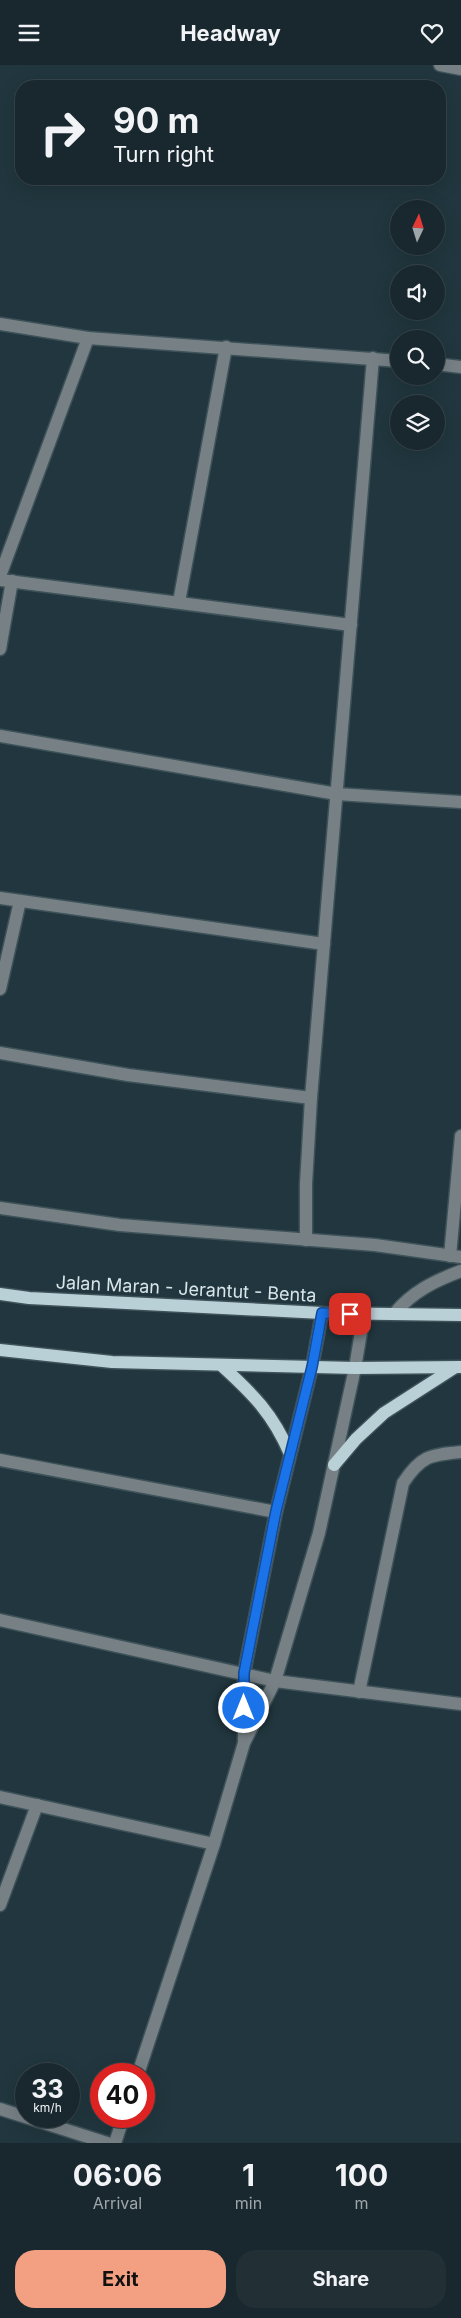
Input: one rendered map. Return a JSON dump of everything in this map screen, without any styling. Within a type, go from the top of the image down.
[{"type":"main road","name":"Jalan Maran - Jerantut - Benta","points":[[0,1294],[29,1298],[322,1313],[461,1315]]},
{"type":"main road","points":[[0,1350],[112,1362],[354,1368],[459,1367]]},
{"type":"main road","points":[[221,1365],[249,1390],[278,1427],[290,1454]]},
{"type":"main road","points":[[334,1465],[356,1439],[384,1413],[459,1367]]},
{"type":"street","points":[[440,65],[461,69]]},
{"type":"street","points":[[0,324],[88,338],[390,360]]},
{"type":"street","points":[[0,649],[4,579],[88,338]]},
{"type":"street","points":[[179,602],[226,347]]},
{"type":"street","points":[[306,1240],[306,1184],[312,1098],[373,358]]},
{"type":"street","points":[[445,365],[461,367]]},
{"type":"street","points":[[4,579],[351,625]]},
{"type":"street","points":[[0,736],[336,795],[461,802]]},
{"type":"street","points":[[0,898],[324,944]]},
{"type":"street","points":[[0,989],[20,901]]},
{"type":"street","points":[[0,1053],[128,1075],[312,1098]]},
{"type":"street","points":[[0,1208],[120,1225],[375,1245],[456,1257],[461,1137]]},
{"type":"street","points":[[394,1314],[406,1300],[434,1281],[461,1271]]},
{"type":"street","points":[[244,1743],[244,1673],[276,1511],[312,1367],[322,1313]]},
{"type":"street","points":[[142,2063],[214,1844],[244,1743],[275,1681],[319,1533],[364,1314]]},
{"type":"street","points":[[359,1692],[403,1483],[416,1464],[435,1454],[461,1452]]},
{"type":"street","points":[[0,1460],[276,1511]]},
{"type":"street","points":[[0,1620],[275,1681],[461,1704]]},
{"type":"street","points":[[0,1797],[214,1844]]},
{"type":"street","points":[[0,1905],[37,1805]]},
{"type":"street","points":[[0,2109],[107,2143]]},
{"type":"street","points":[[115,2143],[120,2128]]},
{"type":"route","points":[[244,1708],[244,1673],[276,1511],[312,1367],[322,1313],[350,1314]]}]
